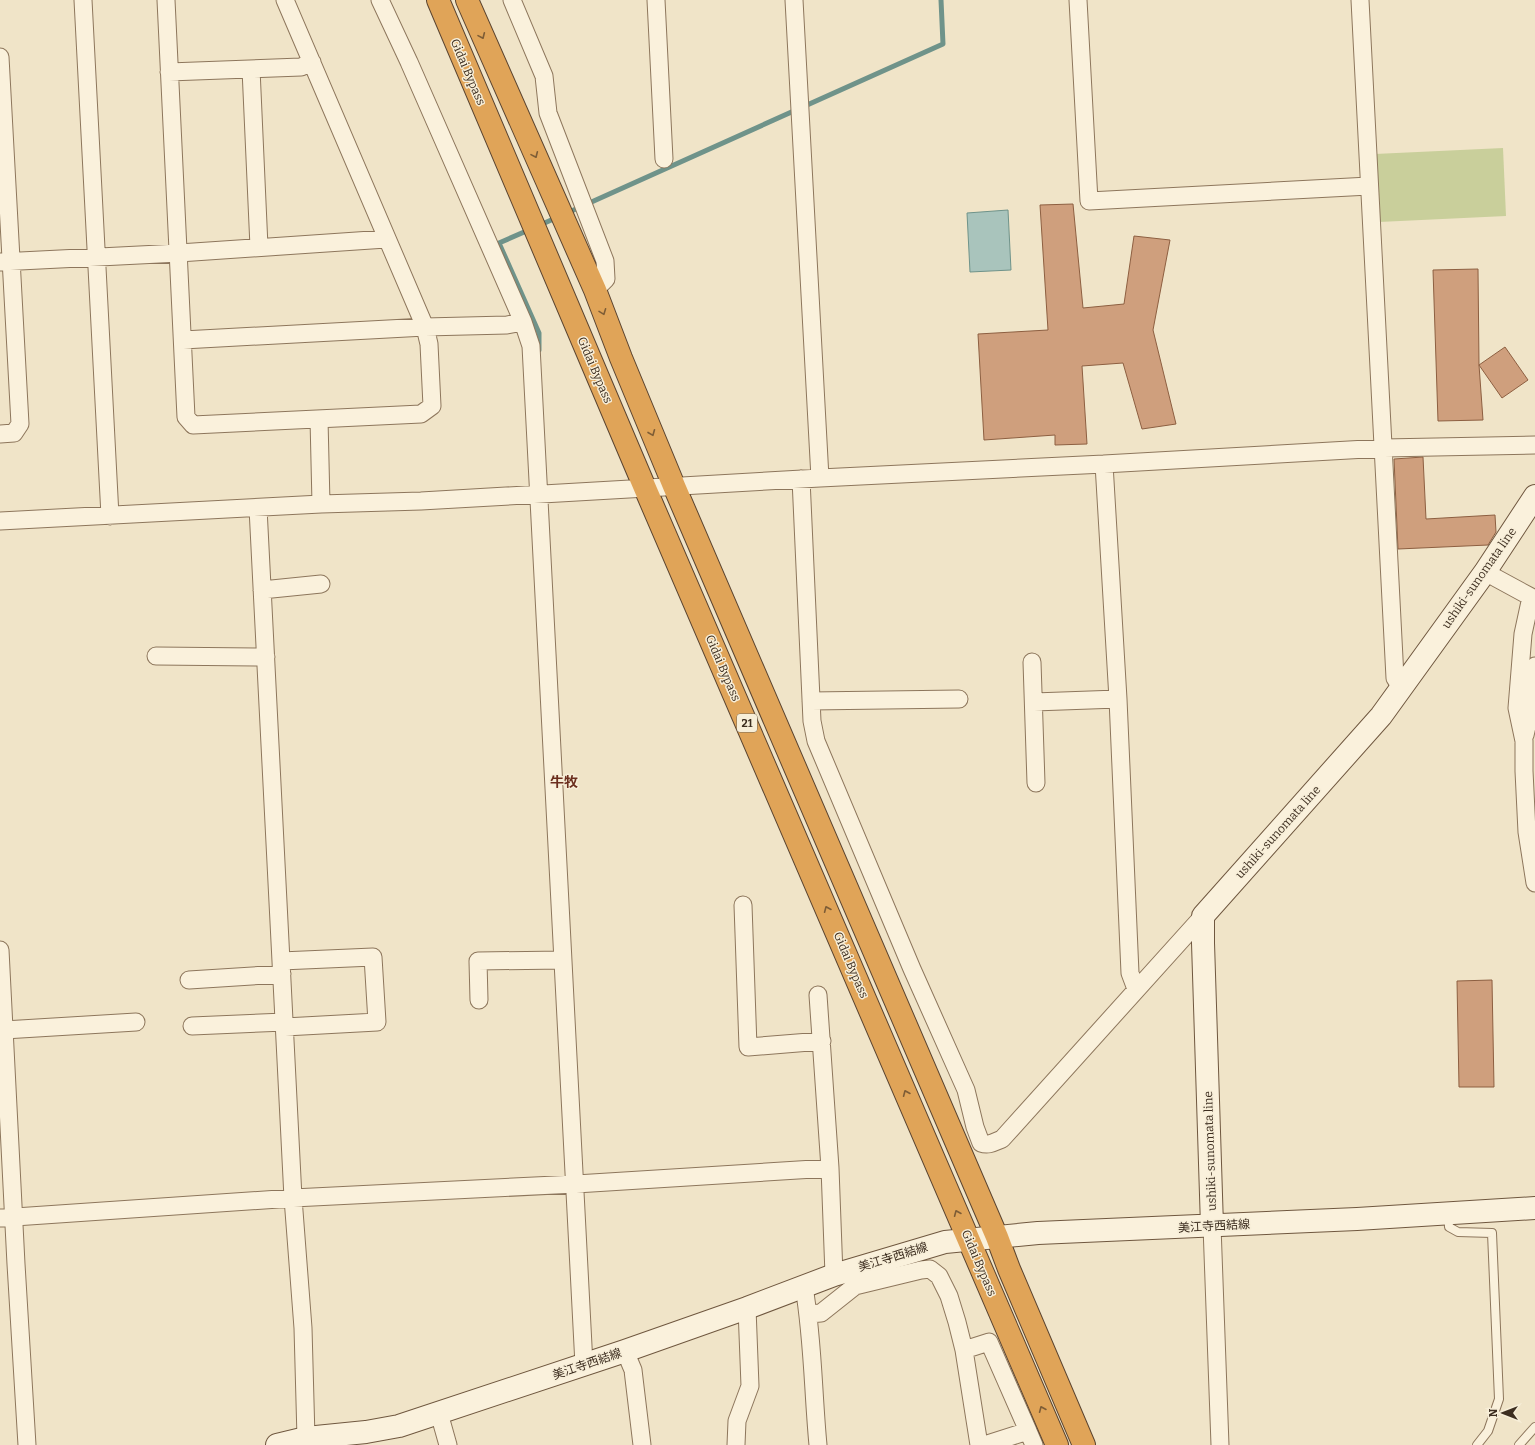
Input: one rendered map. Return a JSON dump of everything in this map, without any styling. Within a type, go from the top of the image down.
[{"type":"highway","name":"Gidai Bypass","points":[[438,0],[645,488],[1057,1445]]},
{"type":"highway","name":"Gidai Bypass","points":[[466,0],[595,290],[620,358],[674,486],[998,1237],[1009,1269],[1084,1445]]},
{"type":"main road","name":"ushiki-sunomata line","points":[[1212,1226],[1203,916],[1381,716],[1485,572],[1535,496]]},
{"type":"main road","name":"美江寺西結線","points":[[277,1445],[306,1438],[336,1440],[366,1432],[399,1426],[625,1351],[747,1308],[834,1275],[945,1242],[1038,1234],[1448,1214],[1535,1208]]},
{"type":"street","points":[[83,0],[110,516]]},
{"type":"street","points":[[166,0],[186,417],[194,425],[421,414],[432,406],[429,344],[425,327],[386,239],[285,0]]},
{"type":"street","points":[[380,0],[409,62],[523,322],[531,346],[576,1184],[584,1365]]},
{"type":"street","points":[[512,0],[544,76],[548,113],[605,261],[606,279],[595,290]]},
{"type":"street","points":[[656,0],[664,159]]},
{"type":"street","points":[[794,0],[820,478]]},
{"type":"street","points":[[1078,0],[1089,201],[1369,186]]},
{"type":"street","points":[[1360,0],[1395,678],[1401,688]]},
{"type":"street","points":[[0,57],[5,261],[20,424],[14,433],[0,434]]},
{"type":"street","points":[[169,72],[301,67],[312,62]]},
{"type":"street","points":[[251,69],[259,247]]},
{"type":"street","points":[[5,261],[179,253],[386,239]]},
{"type":"street","points":[[183,340],[425,327],[507,326],[523,322]]},
{"type":"street","points":[[318,419],[321,504]]},
{"type":"street","points":[[0,521],[321,504],[421,501],[1384,448],[1535,445]]},
{"type":"street","points":[[1104,464],[1118,699],[1130,973],[1136,989]]},
{"type":"street","points":[[800,479],[812,721],[816,740],[912,969],[966,1090],[975,1127],[981,1143],[991,1144],[1002,1139],[1203,916]]},
{"type":"street","points":[[258,508],[294,1198],[303,1328],[306,1438]]},
{"type":"street","points":[[1485,572],[1531,597],[1523,634],[1517,708],[1524,741],[1527,832],[1535,883]]},
{"type":"street","points":[[262,590],[321,584]]},
{"type":"street","points":[[156,656],[266,657]]},
{"type":"street","points":[[1032,662],[1036,783]]},
{"type":"street","points":[[1524,741],[1533,701],[1533,674],[1535,666]]},
{"type":"street","points":[[1034,702],[1118,699]]},
{"type":"street","points":[[811,701],[954,702]]},
{"type":"street","points":[[743,905],[748,1047],[822,1041]]},
{"type":"street","points":[[0,950],[4,1030],[7,1217],[27,1445]]},
{"type":"street","points":[[189,980],[282,967],[373,957],[377,1022],[192,1026]]},
{"type":"street","points":[[479,1000],[478,961],[563,960]]},
{"type":"street","points":[[818,995],[830,1168],[834,1275]]},
{"type":"street","points":[[4,1030],[136,1022]]},
{"type":"street","points":[[7,1217],[294,1198],[576,1184],[830,1168]]},
{"type":"street","points":[[1212,1226],[1220,1445]]},
{"type":"street","points":[[809,1314],[821,1313],[855,1286],[930,1269],[939,1276],[949,1296],[964,1350],[979,1445]]},
{"type":"street","points":[[804,1287],[809,1314],[813,1396],[818,1445]]},
{"type":"street","points":[[736,1445],[737,1421],[750,1386],[747,1308]]},
{"type":"street","points":[[964,1350],[989,1342],[1031,1438],[984,1445]]},
{"type":"street","points":[[625,1351],[633,1370],[642,1445]]},
{"type":"street","points":[[440,1413],[448,1445]]},
{"type":"lane","points":[[1448,1214],[1449,1227],[1458,1232],[1492,1233],[1499,1399],[1488,1431],[1477,1445]]},
{"type":"lane","points":[[1519,1445],[1535,1427]]},
{"type":"green space","points":[[1503,148],[1506,216],[1379,222],[1375,154]]},
{"type":"water","points":[[1008,210],[1011,270],[970,272],[967,213]]},
{"type":"building","points":[[1073,204],[1083,308],[1124,304],[1134,236],[1170,240],[1153,330],[1176,424],[1142,429],[1123,363],[1082,366],[1087,444],[1055,445],[1055,435],[984,440],[978,334],[1048,330],[1040,205]]},
{"type":"building","points":[[1478,269],[1479,365],[1483,420],[1438,421],[1433,270]]},
{"type":"building","points":[[1505,347],[1528,380],[1502,398],[1479,365]]},
{"type":"building","points":[[1423,457],[1426,519],[1495,515],[1496,532],[1488,545],[1398,549],[1394,459]]},
{"type":"building","points":[[1492,980],[1494,1087],[1459,1087],[1457,981]]},
{"type":"waterway","points":[[567,213],[943,44],[941,0]]},
{"type":"waterway","points":[[540,225],[558,217]]},
{"type":"waterway","points":[[531,229],[499,243],[539,333],[539,350]]},
{"type":"district","name":"牛牧","points":[[564,782]]}]
